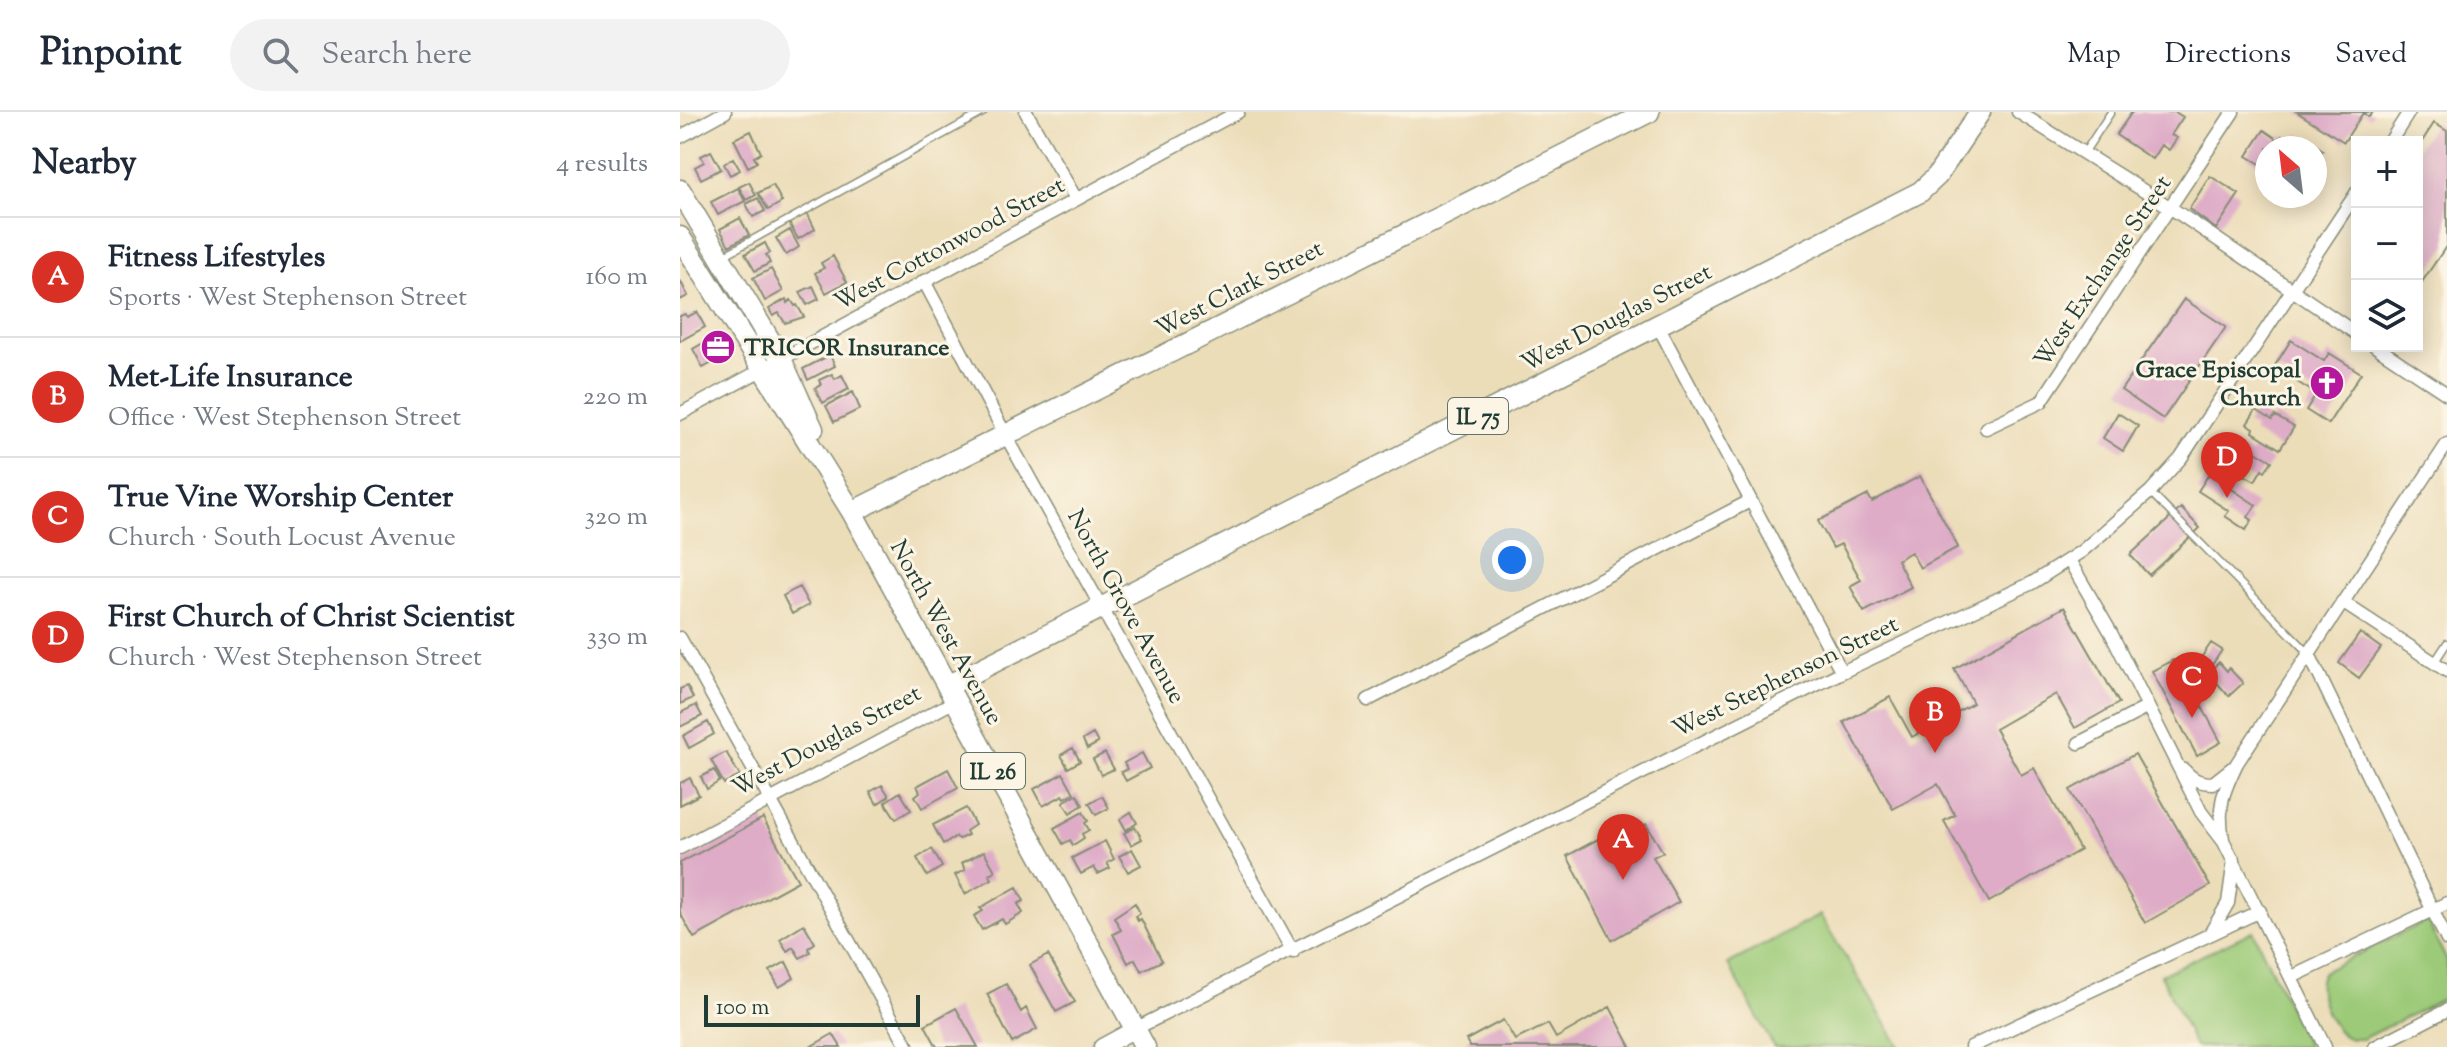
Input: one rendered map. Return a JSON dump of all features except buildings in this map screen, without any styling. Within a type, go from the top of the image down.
[{"type":"main road","name":"West Clark Street","points":[[852,512],[1649,112]]},
{"type":"main road","name":"West Douglas Street","points":[[951,694],[1103,607],[1920,192],[1937,176],[1980,112]]},
{"type":"main road","name":"North West Avenue","points":[[680,190],[720,257],[772,364],[1140,1038]]},
{"type":"main road","name":"North West Avenue","points":[[680,237],[772,364]]},
{"type":"street","points":[[680,137],[725,112]]},
{"type":"street","points":[[1026,112],[1076,199]]},
{"type":"street","name":"West Cottonwood Street","points":[[680,414],[1238,112]]},
{"type":"street","points":[[2018,112],[2171,208],[2351,330]]},
{"type":"street","name":"West Exchange Street","points":[[1986,428],[2041,402],[2233,112]]},
{"type":"street","points":[[2394,136],[2409,112]]},
{"type":"street","name":"West Stephenson Street","points":[[1102,1047],[1140,1038],[1293,952],[1842,672],[2004,597],[2069,560],[2150,492],[2181,458],[2351,201]]},
{"type":"street","name":"North Grove Avenue","points":[[924,281],[1005,434],[1293,952]]},
{"type":"street","points":[[1658,326],[1842,672]]},
{"type":"street","points":[[2384,352],[2447,394]]},
{"type":"street","points":[[2224,842],[2220,804],[2237,763],[2447,444]]},
{"type":"street","points":[[1368,700],[1750,501]]},
{"type":"street","points":[[2069,560],[2110,631],[2201,812],[2234,860],[2325,1047]]},
{"type":"street","points":[[2342,602],[2447,671]]},
{"type":"street","points":[[680,638],[908,1047]]},
{"type":"street","points":[[2308,652],[2447,940]]},
{"type":"street","name":"West Douglas Street","points":[[680,848],[951,694]]},
{"type":"street","points":[[2079,743],[2148,707]]},
{"type":"street","points":[[2175,761],[2192,779],[2202,783],[2213,783],[2237,763]]},
{"type":"street","points":[[2210,934],[2228,903],[2234,860]]},
{"type":"street","points":[[2292,977],[2447,903]]},
{"type":"street","points":[[1971,1047],[2260,911]]},
{"type":"street","points":[[2375,1047],[2447,1010]]},
{"type":"lane","points":[[720,257],[984,112]]},
{"type":"lane","points":[[2084,153],[2111,112]]},
{"type":"lane","points":[[2150,492],[2308,652]]},
{"type":"lane","points":[[2434,663],[2447,643]]},
{"type":"green space","points":[[1820,915],[1900,1047],[1774,1047],[1728,964]]},
{"type":"green space","points":[[2427,921],[2447,961],[2447,997],[2362,1039],[2343,1035],[2332,1023],[2323,1005],[2320,986],[2324,971]]},
{"type":"green space","points":[[2253,931],[2308,1047],[2195,1047],[2161,975]]},
{"type":"place","name":"TRICOR Insurance","points":[[718,347]]},
{"type":"place","name":"Grace Episcopal Church","points":[[2327,383]]},
{"type":"place","name":"First Church of Christ Scientist","points":[[2227,498]]},
{"type":"place","name":"True Vine Worship Center","points":[[2192,718]]},
{"type":"place","name":"Met-Life Insurance","points":[[1935,753]]},
{"type":"place","name":"Fitness Lifestyles","points":[[1623,880]]}]
